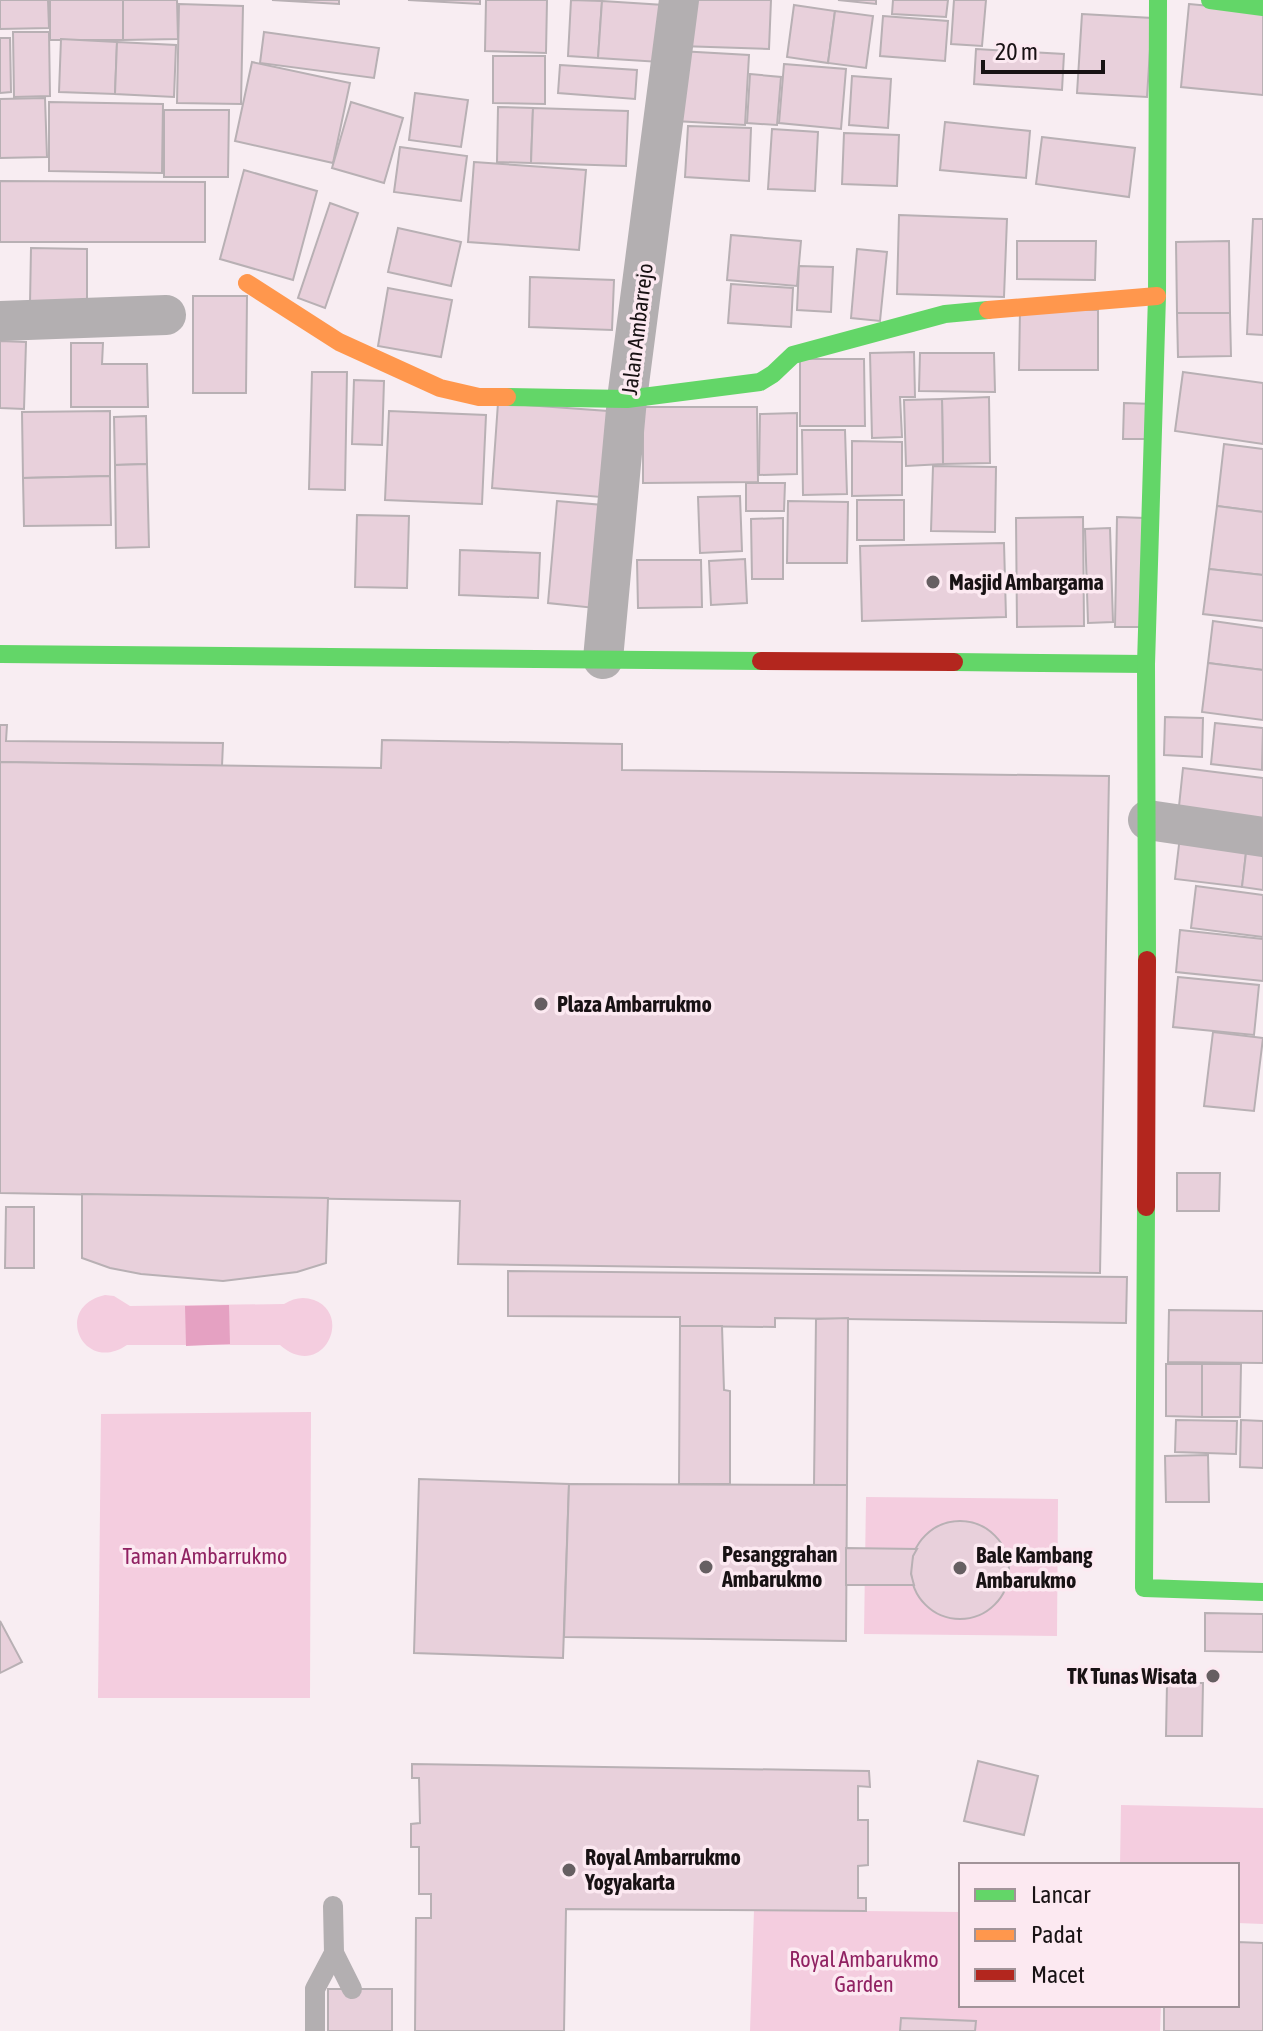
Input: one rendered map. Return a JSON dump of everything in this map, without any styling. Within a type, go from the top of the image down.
[{"type":"street","name":"Jalan Ambarrejo","points":[[603,659],[627,399],[679,0]]},
{"type":"street","points":[[1158,0],[1157,296],[1146,664],[1144,1588],[1263,1592]]},
{"type":"street","points":[[1210,0],[1263,7]]},
{"type":"street","points":[[247,283],[339,342],[440,388],[479,397],[627,399],[760,382],[793,355],[945,314],[1157,296]]},
{"type":"street","points":[[0,321],[166,315]]},
{"type":"street","points":[[0,654],[1146,664]]},
{"type":"street","points":[[1148,820],[1263,837]]},
{"type":"lane","points":[[333,1906],[334,1953],[352,1989]]},
{"type":"lane","points":[[315,2031],[315,1989],[334,1953]]},
{"type":"green space","points":[[105,1295],[114,1296],[130,1306],[284,1304],[306,1298],[326,1308],[332,1331],[320,1351],[309,1356],[295,1354],[280,1345],[127,1345],[111,1352],[98,1352],[87,1346],[77,1324],[80,1312],[89,1302]]},
{"type":"green space","name":"Taman Ambarrukmo","points":[[311,1412],[310,1698],[98,1698],[101,1414]]},
{"type":"green space","points":[[866,1497],[1058,1499],[1057,1636],[864,1634]]},
{"type":"green space","points":[[1121,1805],[1263,1808],[1263,1924],[1239,1923],[1239,1863],[1120,1863]]},
{"type":"green space","name":"Royal Ambarukmo Garden","points":[[754,1910],[959,1912],[959,2007],[1161,2007],[1160,2031],[750,2031]]},
{"type":"shaded area","points":[[229,1305],[230,1344],[186,1346],[185,1306]]},
{"type":"building","points":[[0,0],[48,0],[49,28],[0,29]]},
{"type":"building","points":[[50,0],[123,0],[123,40],[50,40]]},
{"type":"building","points":[[123,0],[177,0],[178,39],[123,40]]},
{"type":"building","points":[[272,0],[339,0],[339,4]]},
{"type":"building","points":[[408,0],[480,0],[480,4]]},
{"type":"building","points":[[486,0],[547,0],[546,53],[485,51]]},
{"type":"building","points":[[571,0],[602,1],[598,58],[568,56]]},
{"type":"building","points":[[681,0],[771,0],[769,49],[680,46]]},
{"type":"building","points":[[838,0],[876,0],[876,4]]},
{"type":"building","points":[[893,0],[948,0],[946,17],[892,14]]},
{"type":"building","points":[[954,0],[986,0],[982,46],[951,44]]},
{"type":"building","points":[[602,1],[664,5],[660,62],[598,58]]},
{"type":"building","points":[[179,4],[243,6],[241,104],[177,103]]},
{"type":"building","points":[[1189,4],[1263,11],[1263,95],[1181,87]]},
{"type":"building","points":[[794,5],[835,11],[828,63],[787,57]]},
{"type":"building","points":[[835,11],[873,16],[866,68],[828,63]]},
{"type":"building","points":[[1082,14],[1152,18],[1147,97],[1077,93]]},
{"type":"building","points":[[883,16],[948,21],[945,61],[880,56]]},
{"type":"building","points":[[13,32],[49,32],[50,96],[14,97]]},
{"type":"building","points":[[264,32],[379,48],[374,78],[260,63]]},
{"type":"building","points":[[0,38],[10,38],[11,92],[0,93]]},
{"type":"building","points":[[61,39],[117,42],[115,94],[59,92]]},
{"type":"building","points":[[117,42],[176,45],[174,97],[115,94]]},
{"type":"building","points":[[976,49],[1064,54],[1062,90],[974,84]]},
{"type":"building","points":[[679,51],[749,55],[745,125],[675,121]]},
{"type":"building","points":[[493,56],[545,56],[545,104],[493,103]]},
{"type":"building","points":[[252,62],[350,83],[333,163],[235,141]]},
{"type":"building","points":[[784,64],[846,69],[841,129],[779,123]]},
{"type":"building","points":[[560,65],[637,70],[635,99],[558,93]]},
{"type":"building","points":[[750,74],[781,77],[777,125],[747,123]]},
{"type":"building","points":[[852,76],[891,79],[888,128],[849,125]]},
{"type":"building","points":[[415,93],[468,100],[461,147],[409,140]]},
{"type":"building","points":[[45,98],[47,157],[0,158],[0,99]]},
{"type":"building","points":[[49,102],[163,104],[162,173],[49,171]]},
{"type":"building","points":[[351,102],[403,118],[384,183],[332,168]]},
{"type":"building","points":[[498,107],[533,108],[531,163],[497,162]]},
{"type":"building","points":[[533,108],[628,111],[626,166],[531,163]]},
{"type":"building","points":[[164,110],[229,110],[228,177],[164,177]]},
{"type":"building","points":[[945,122],[1030,131],[1026,178],[940,170]]},
{"type":"building","points":[[688,126],[751,128],[749,181],[685,177]]},
{"type":"building","points":[[772,129],[818,132],[815,191],[768,189]]},
{"type":"building","points":[[844,133],[899,135],[897,186],[842,184]]},
{"type":"building","points":[[1042,137],[1135,148],[1129,197],[1036,184]]},
{"type":"building","points":[[400,147],[467,156],[461,201],[394,192]]},
{"type":"building","points":[[474,162],[586,170],[579,250],[468,242]]},
{"type":"building","points":[[244,170],[317,191],[293,280],[220,259]]},
{"type":"building","points":[[0,181],[205,182],[205,242],[0,242]]},
{"type":"building","points":[[330,203],[358,213],[325,308],[298,298]]},
{"type":"building","points":[[899,215],[1007,219],[1004,297],[897,294]]},
{"type":"building","points":[[1253,219],[1263,219],[1263,335],[1247,334]]},
{"type":"building","points":[[398,228],[461,242],[451,286],[388,272]]},
{"type":"building","points":[[731,235],[801,241],[797,286],[727,280]]},
{"type":"building","points":[[1017,241],[1096,241],[1095,280],[1017,279]]},
{"type":"building","points":[[1229,241],[1230,313],[1177,313],[1176,242]]},
{"type":"building","points":[[31,248],[87,249],[87,304],[30,304]]},
{"type":"building","points":[[857,249],[887,252],[880,321],[851,318]]},
{"type":"building","points":[[799,266],[833,267],[831,312],[797,310]]},
{"type":"building","points":[[530,277],[614,280],[612,330],[529,327]]},
{"type":"building","points":[[731,284],[793,288],[791,327],[728,323]]},
{"type":"building","points":[[388,288],[452,300],[441,357],[378,346]]},
{"type":"building","points":[[193,296],[247,296],[246,393],[193,393]]},
{"type":"building","points":[[1020,310],[1098,310],[1098,370],[1019,370]]},
{"type":"building","points":[[1177,313],[1230,313],[1231,356],[1178,357]]},
{"type":"building","points":[[0,341],[26,342],[24,409],[0,408]]},
{"type":"building","points":[[71,343],[103,343],[102,364],[147,364],[148,407],[71,407]]},
{"type":"building","points":[[914,352],[915,397],[900,397],[902,437],[872,438],[870,353]]},
{"type":"building","points":[[920,353],[994,353],[995,392],[919,391]]},
{"type":"building","points":[[800,359],[864,359],[865,426],[800,426]]},
{"type":"building","points":[[312,372],[347,372],[345,490],[309,489]]},
{"type":"building","points":[[1183,372],[1263,383],[1263,444],[1175,431]]},
{"type":"building","points":[[354,380],[384,381],[382,445],[352,444]]},
{"type":"building","points":[[989,397],[990,463],[943,464],[942,399]]},
{"type":"building","points":[[942,399],[943,464],[906,466],[904,400]]},
{"type":"building","points":[[498,403],[608,411],[601,497],[492,488]]},
{"type":"building","points":[[1124,403],[1154,404],[1152,439],[1123,439]]},
{"type":"building","points":[[643,407],[757,407],[758,482],[643,483]]},
{"type":"building","points":[[110,411],[110,476],[23,478],[22,412]]},
{"type":"building","points":[[389,411],[486,415],[482,504],[385,500]]},
{"type":"building","points":[[797,413],[797,474],[759,475],[760,414]]},
{"type":"building","points":[[146,416],[147,464],[115,465],[114,417]]},
{"type":"building","points":[[802,430],[845,430],[847,494],[803,495]]},
{"type":"building","points":[[852,441],[902,442],[902,495],[852,496]]},
{"type":"building","points":[[1224,444],[1263,449],[1263,512],[1217,506]]},
{"type":"building","points":[[147,464],[149,547],[116,548],[115,465]]},
{"type":"building","points":[[933,466],[996,467],[995,532],[931,531]]},
{"type":"building","points":[[110,476],[111,525],[24,526],[23,478]]},
{"type":"building","points":[[746,483],[785,483],[784,511],[746,511]]},
{"type":"building","points":[[740,496],[742,551],[700,553],[698,497]]},
{"type":"building","points":[[857,500],[904,500],[904,540],[857,540]]},
{"type":"building","points":[[557,501],[603,505],[595,608],[548,603]]},
{"type":"building","points":[[788,501],[848,502],[847,563],[787,563]]},
{"type":"building","points":[[1217,506],[1263,512],[1263,575],[1209,569]]},
{"type":"building","points":[[357,515],[409,516],[407,588],[355,587]]},
{"type":"building","points":[[1083,517],[1084,626],[1017,627],[1016,518]]},
{"type":"building","points":[[1117,517],[1145,518],[1142,627],[1115,627]]},
{"type":"building","points":[[783,518],[783,579],[752,579],[751,519]]},
{"type":"building","points":[[1110,528],[1113,622],[1088,623],[1085,529]]},
{"type":"building","name":"Masjid Ambargama","points":[[1004,543],[1006,617],[862,621],[860,546]]},
{"type":"building","points":[[460,550],[540,553],[538,598],[459,595]]},
{"type":"building","points":[[745,559],[747,603],[711,605],[709,561]]},
{"type":"building","points":[[637,560],[701,560],[702,607],[638,608]]},
{"type":"building","points":[[1209,569],[1263,575],[1263,621],[1203,614]]},
{"type":"building","points":[[1213,621],[1263,628],[1263,670],[1208,663]]},
{"type":"building","points":[[1208,663],[1263,670],[1263,720],[1202,712]]},
{"type":"building","points":[[1165,717],[1203,718],[1202,757],[1164,755]]},
{"type":"building","points":[[1215,723],[1263,728],[1262,770],[1211,764]]},
{"type":"building","points":[[0,725],[7,725],[6,741],[223,743],[222,766],[0,762]]},
{"type":"building","points":[[382,740],[622,744],[622,770],[1109,776],[1100,1273],[458,1264],[460,1201],[0,1193],[0,762],[381,768]]},
{"type":"building","points":[[1183,768],[1263,778],[1263,828],[1178,816]]},
{"type":"building","points":[[1180,836],[1247,844],[1242,887],[1175,879]]},
{"type":"building","points":[[1247,844],[1263,846],[1263,890],[1242,887]]},
{"type":"building","points":[[1196,886],[1263,895],[1263,937],[1191,928]]},
{"type":"building","points":[[1180,930],[1263,939],[1263,981],[1176,972]]},
{"type":"building","points":[[1178,977],[1259,985],[1254,1035],[1173,1027]]},
{"type":"building","points":[[1213,1032],[1263,1038],[1254,1111],[1204,1106]]},
{"type":"building","points":[[1177,1173],[1220,1173],[1219,1211],[1177,1211]]},
{"type":"building","points":[[82,1194],[328,1198],[326,1263],[297,1272],[223,1281],[141,1274],[110,1268],[82,1258]]},
{"type":"building","points":[[6,1207],[34,1207],[34,1268],[5,1268]]},
{"type":"building","points":[[508,1271],[1127,1277],[1126,1323],[775,1318],[775,1327],[680,1326],[680,1317],[508,1316]]},
{"type":"building","points":[[1169,1310],[1263,1311],[1263,1363],[1168,1362]]},
{"type":"building","points":[[848,1318],[847,1485],[814,1485],[816,1319]]},
{"type":"building","points":[[680,1326],[722,1326],[724,1390],[730,1391],[730,1484],[679,1484]]},
{"type":"building","points":[[1166,1364],[1202,1364],[1202,1417],[1166,1416]]},
{"type":"building","points":[[1202,1364],[1241,1364],[1240,1417],[1202,1417]]},
{"type":"building","points":[[1176,1420],[1237,1421],[1236,1454],[1175,1452]]},
{"type":"building","points":[[1241,1420],[1263,1421],[1263,1468],[1240,1467]]},
{"type":"building","points":[[1208,1455],[1209,1502],[1166,1502],[1165,1456]]},
{"type":"building","points":[[419,1479],[569,1484],[563,1658],[414,1653]]},
{"type":"building","name":"Pesanggrahan Ambarukmo","points":[[569,1484],[847,1485],[846,1641],[564,1637]]},
{"type":"building","name":"Bale Kambang Ambarukmo","points":[[960,1521],[987,1529],[1001,1543],[1009,1570],[1001,1597],[987,1611],[960,1619],[933,1611],[919,1597],[911,1570],[919,1543],[933,1529]]},
{"type":"building","points":[[846,1548],[917,1549],[911,1574],[914,1585],[846,1585]]},
{"type":"building","points":[[1205,1613],[1263,1614],[1263,1652],[1205,1651]]},
{"type":"building","points":[[0,1621],[22,1662],[0,1673]]},
{"type":"building","points":[[1167,1683],[1203,1683],[1202,1736],[1166,1736]]},
{"type":"building","points":[[978,1761],[1038,1776],[1024,1835],[964,1821]]},
{"type":"building","points":[[412,1764],[869,1771],[870,1787],[858,1786],[858,1820],[868,1820],[868,1865],[858,1866],[858,1898],[866,1898],[866,1911],[566,1909],[564,2031],[415,2031],[416,1918],[431,1918],[431,1894],[419,1894],[419,1847],[411,1847],[411,1824],[420,1823],[419,1778],[412,1778]]},
{"type":"building","points":[[1239,1942],[1263,1943],[1263,2031],[1164,2031],[1164,2007],[1239,2007]]},
{"type":"building","points":[[328,1989],[392,1989],[392,2031],[328,2031]]},
{"type":"building","points":[[901,2018],[976,2021],[975,2031],[900,2031]]},
{"type":"traffic: fast","points":[[1147,960],[1146,664],[1157,296],[1158,0]]},
{"type":"traffic: fast","points":[[1210,0],[1263,7]]},
{"type":"traffic: fast","points":[[507,397],[627,399],[760,382],[793,355],[945,314],[988,310]]},
{"type":"traffic: fast","points":[[0,654],[761,661]]},
{"type":"traffic: fast","points":[[954,662],[1146,664]]},
{"type":"traffic: fast","points":[[1146,1207],[1144,1588],[1263,1592]]},
{"type":"traffic: slow","points":[[247,283],[339,342],[440,388],[479,397],[507,397]]},
{"type":"traffic: slow","points":[[988,310],[1157,296]]},
{"type":"traffic: jam","points":[[761,661],[954,662]]},
{"type":"traffic: jam","points":[[1146,1207],[1147,960]]},
{"type":"place","name":"Masjid Ambargama","points":[[933,582]]},
{"type":"place","name":"Plaza Ambarrukmo","points":[[541,1004]]},
{"type":"place","name":"Pesanggrahan Ambarukmo","points":[[706,1567]]},
{"type":"place","name":"Bale Kambang Ambarukmo","points":[[960,1568]]},
{"type":"place","name":"TK Tunas Wisata","points":[[1213,1676]]},
{"type":"place","name":"Royal Ambarrukmo Yogyakarta","points":[[569,1870]]}]
